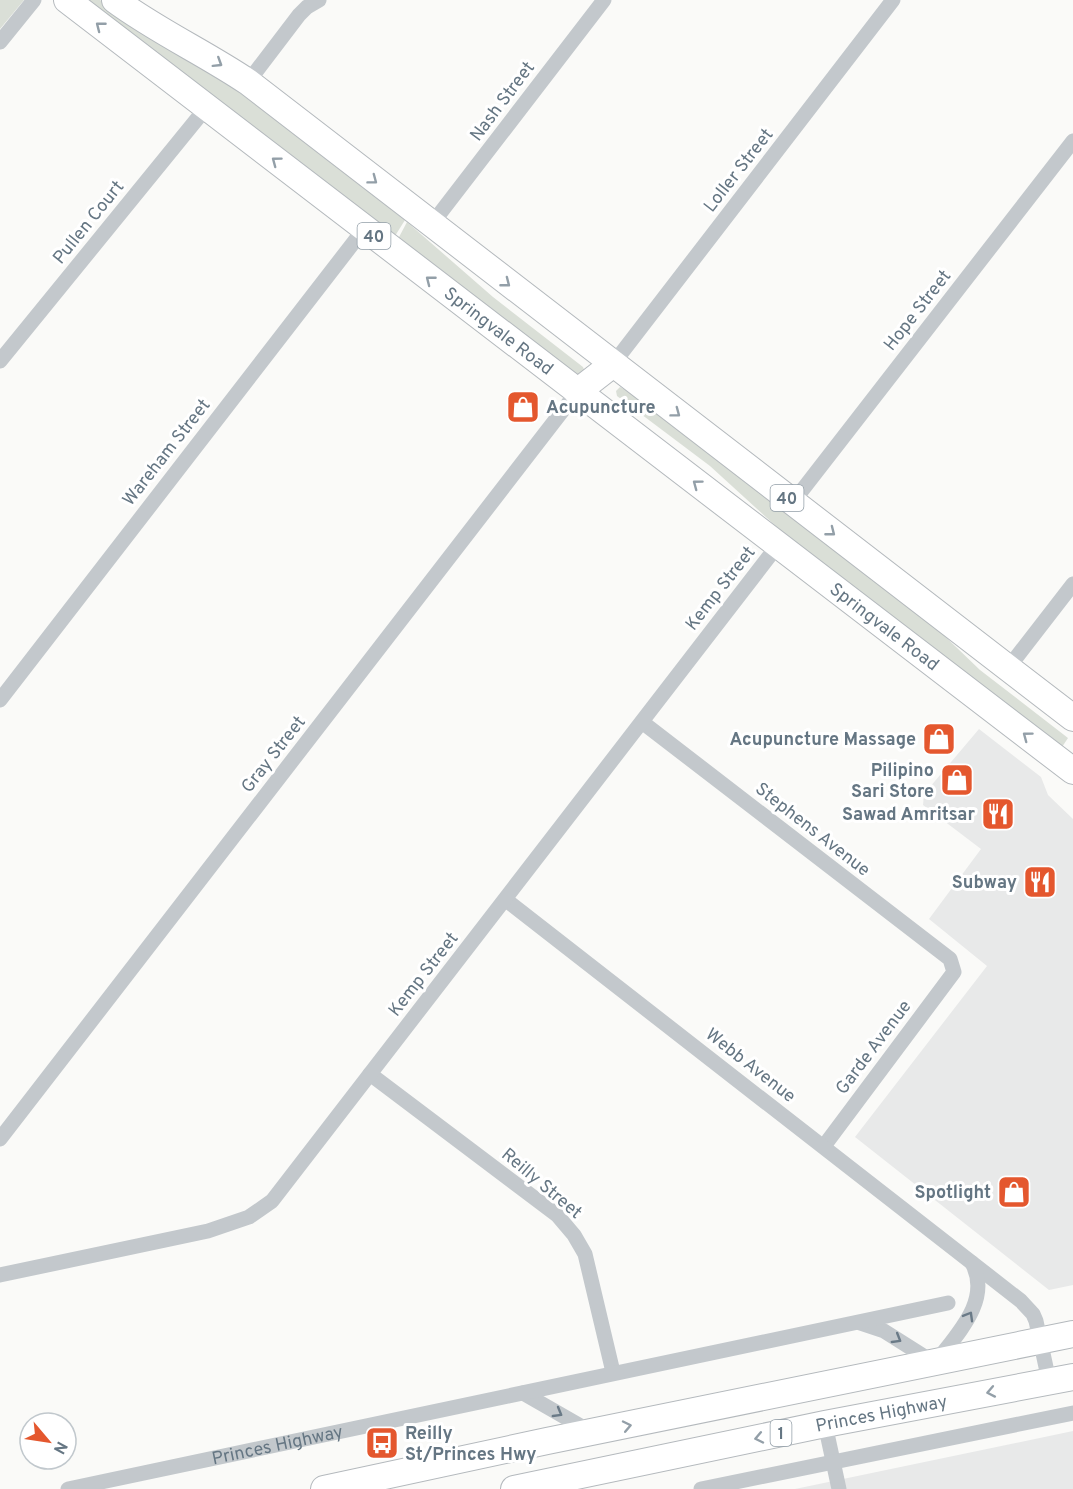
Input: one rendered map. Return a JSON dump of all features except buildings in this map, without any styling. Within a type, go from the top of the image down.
[{"type":"highway","name":"Springvale Road","points":[[67,0],[1073,771]]},
{"type":"highway","name":"40","points":[[116,0],[166,34],[248,82],[1073,718]]},
{"type":"highway","points":[[577,392],[613,364]]},
{"type":"highway","name":"1","points":[[324,1489],[547,1441],[1073,1334]]},
{"type":"highway","name":"Princes Highway","points":[[514,1489],[825,1424],[1061,1379]]},
{"type":"street","points":[[0,42],[34,0]]},
{"type":"street","points":[[248,82],[299,15],[320,0]]},
{"type":"street","name":"Nash Street","points":[[432,225],[604,0]]},
{"type":"street","name":"Loller Street","points":[[613,364],[893,0]]},
{"type":"street","name":"Pullen Court","points":[[0,361],[206,108]]},
{"type":"street","name":"Hope Street","points":[[793,502],[1073,141]]},
{"type":"street","name":"Wareham Street","points":[[0,700],[364,229]]},
{"type":"street","name":"Gray Street","points":[[0,1139],[577,392]]},
{"type":"street","name":"Kemp Street","points":[[0,1275],[208,1231],[249,1216],[272,1201],[778,545]]},
{"type":"street","points":[[1008,668],[1073,584]]},
{"type":"street","name":"Stephens Avenue","points":[[642,722],[950,959],[954,972]]},
{"type":"street","name":"Webb Avenue","points":[[506,900],[824,1146],[1027,1307],[1034,1316],[1040,1340],[1061,1379]]},
{"type":"street","name":"Garde Avenue","points":[[824,1146],[954,972]]},
{"type":"street","name":"Reilly Street","points":[[370,1074],[557,1215],[574,1235],[585,1254],[613,1372]]},
{"type":"street","points":[[857,1322],[879,1328],[935,1362],[965,1323],[975,1305],[978,1285],[972,1263]]},
{"type":"street","name":"Princes Highway","points":[[68,1489],[948,1303]]},
{"type":"street","points":[[524,1393],[592,1433]]},
{"type":"street","points":[[701,1489],[1073,1413]]},
{"type":"street","points":[[825,1424],[839,1489]]},
{"type":"shaded area","points":[[0,0],[24,0],[0,29]]},
{"type":"shaded area","points":[[85,0],[100,0],[213,72],[405,220],[395,236]]},
{"type":"shaded area","points":[[407,222],[493,297],[583,367],[585,372],[578,375],[398,239]]},
{"type":"shaded area","points":[[620,387],[930,622],[980,670],[1068,738],[1062,747],[790,539],[710,466],[617,396],[616,391]]},
{"type":"shaded area","points":[[979,729],[1041,777],[1048,795],[1073,819],[1073,1285],[1049,1290],[855,1137],[987,966],[929,919],[981,849],[923,805],[924,794]]},
{"type":"shaded area","points":[[1073,1431],[1073,1489],[795,1489]]},
{"type":"place","name":"Acupuncture","points":[[523,407]]},
{"type":"place","name":"Acupuncture Massage","points":[[939,739]]},
{"type":"place","name":"Pilipino Sari Store","points":[[957,780]]},
{"type":"place","name":"Sawad Amritsar","points":[[998,814]]},
{"type":"place","name":"Subway","points":[[1040,882]]},
{"type":"place","name":"Spotlight","points":[[1014,1192]]},
{"type":"place","name":"Reilly St/Princes Hwy","points":[[382,1443]]}]
